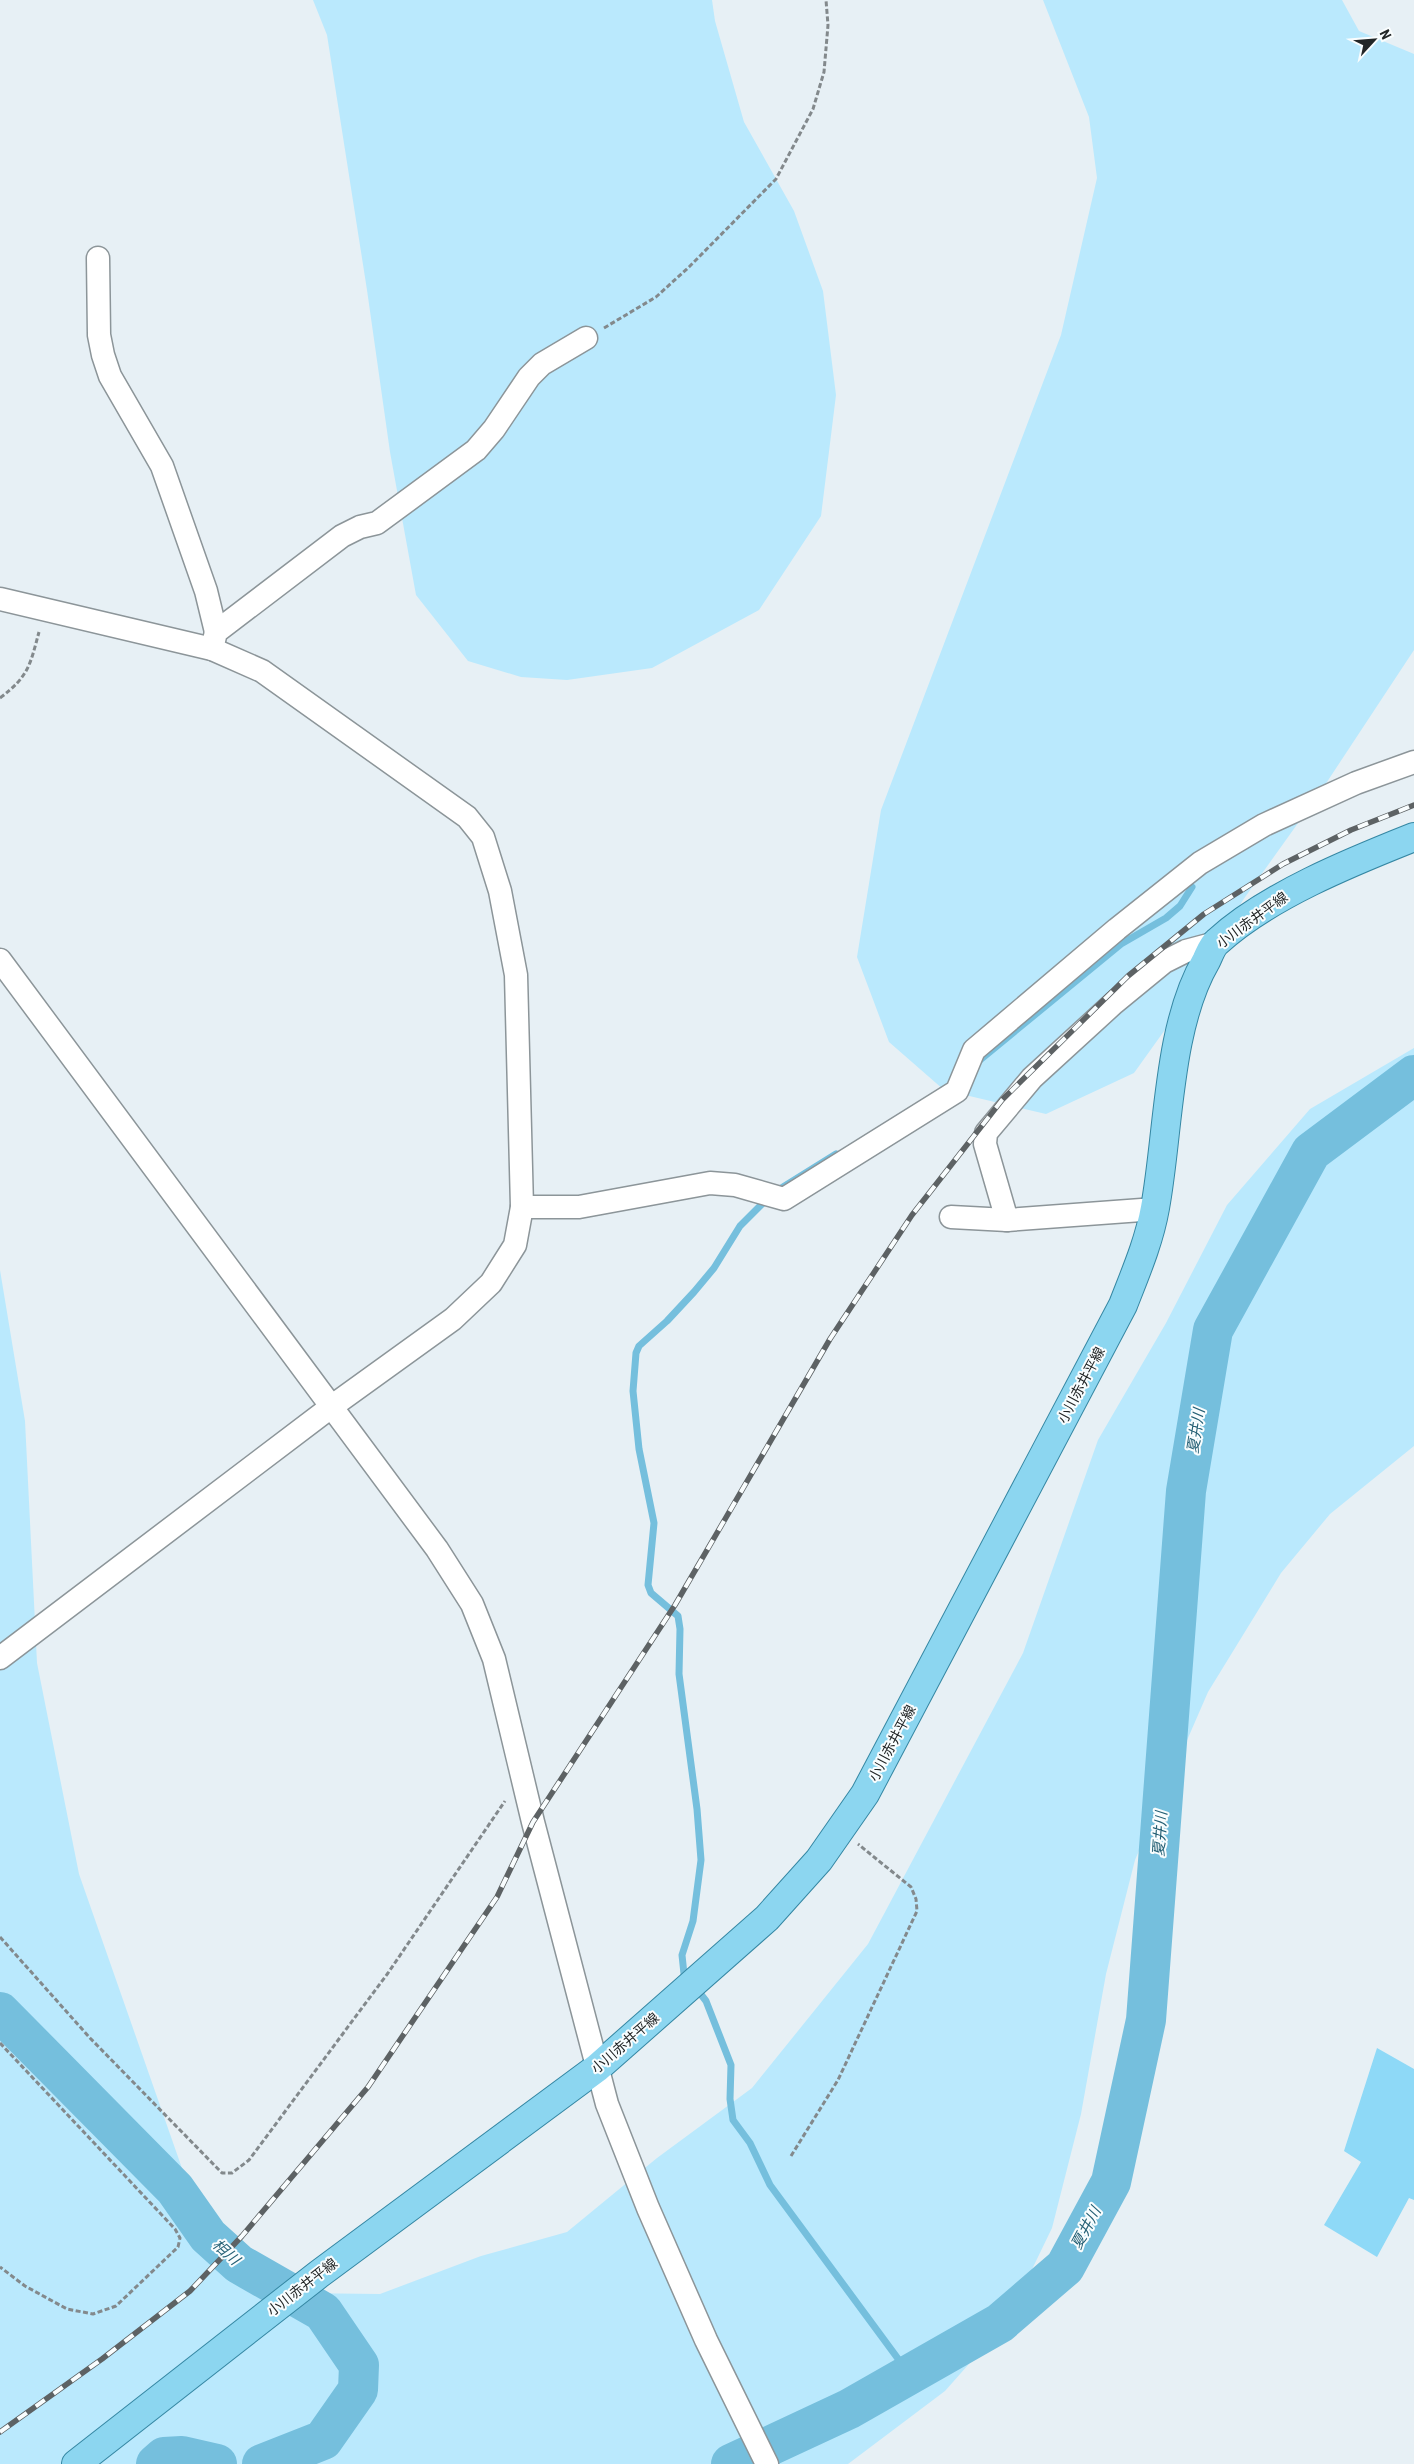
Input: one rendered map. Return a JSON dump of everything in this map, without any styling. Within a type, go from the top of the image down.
[{"type":"main road","name":"小川赤井平線","points":[[76,2464],[319,2274],[597,2068],[767,1918],[819,1860],[865,1794],[1123,1305],[1145,1248],[1155,1209],[1179,1037],[1193,983],[1216,943],[1286,894],[1370,854],[1414,837]]},
{"type":"street","points":[[98,258],[99,335],[103,356],[110,376],[162,466],[206,590],[214,640]]},
{"type":"street","points":[[214,640],[342,536],[360,527],[377,523],[476,450],[494,429],[529,377],[549,360],[586,338]]},
{"type":"street","points":[[0,599],[214,640],[294,692],[467,817],[483,837],[500,891],[516,975],[522,1207],[515,1245],[491,1283],[453,1319],[331,1406],[0,1658]]},
{"type":"street","points":[[522,1207],[579,1207],[710,1183],[735,1184],[784,1199],[957,1092],[974,1050],[1200,863],[1264,825],[1356,783],[1414,762]]},
{"type":"street","points":[[1007,1220],[985,1144],[986,1133],[1032,1078],[1114,1003],[1164,962],[1186,951],[1216,943]]},
{"type":"street","points":[[0,960],[437,1548],[472,1604],[494,1659],[607,2104],[648,2208],[706,2340],[767,2464]]},
{"type":"street","points":[[951,1217],[1007,1220],[1155,1209]]},
{"type":"path","points":[[586,338],[656,296],[689,267],[776,179],[812,109],[824,72],[828,25],[826,0]]},
{"type":"path","points":[[0,698],[18,684],[26,674],[31,664],[45,609]]},
{"type":"path","points":[[0,1936],[90,2038],[222,2173],[232,2173],[249,2160],[388,1973],[523,1775]]},
{"type":"path","points":[[792,2156],[838,2080],[917,1911],[916,1898],[910,1887],[841,1829]]},
{"type":"path","points":[[0,2043],[175,2229],[180,2238],[178,2247],[116,2306],[93,2314],[67,2309],[25,2286],[0,2267]]},
{"type":"shaded area","points":[[313,0],[712,0],[715,21],[744,122],[794,211],[823,291],[836,395],[821,516],[759,610],[652,668],[567,680],[521,677],[468,661],[416,595],[390,452],[327,35]]},
{"type":"shaded area","points":[[1043,0],[1342,0],[1359,31],[1414,54],[1414,650],[1321,791],[1243,900],[1182,1006],[1134,1073],[1046,1114],[944,1090],[889,1042],[857,957],[881,810],[1061,335],[1097,178],[1089,117]]},
{"type":"shaded area","points":[[1414,1048],[1414,1446],[1330,1514],[1281,1573],[1208,1692],[1135,1860],[1106,1974],[1081,2114],[1052,2228],[1007,2321],[945,2391],[848,2464],[0,2464],[0,1270],[25,1421],[37,1663],[79,1874],[198,2214],[235,2263],[293,2293],[380,2294],[481,2256],[567,2232],[657,2158],[752,2088],[868,1944],[1023,1653],[1098,1440],[1166,1323],[1227,1205],[1310,1109]]},
{"type":"building","points":[[1377,2048],[1414,2069],[1414,2200],[1409,2198],[1377,2257],[1324,2225],[1361,2162],[1344,2151]]},
{"type":"waterway","points":[[975,1064],[1121,944],[1166,918],[1180,906],[1192,887]]},
{"type":"waterway","name":"夏井川","points":[[731,2464],[849,2409],[1000,2323],[1065,2267],[1111,2182],[1146,2020],[1186,1491],[1213,1330],[1311,1152],[1414,1075]]},
{"type":"waterway","points":[[775,1192],[836,1154]]},
{"type":"waterway","points":[[689,1980],[684,1974],[682,1955],[693,1921],[701,1860],[697,1809],[679,1674],[680,1629],[678,1616],[651,1593],[648,1585],[654,1523],[639,1449],[633,1391],[636,1353],[639,1346],[667,1321],[694,1292],[714,1268],[740,1226],[767,1199]]},
{"type":"waterway","points":[[696,1988],[706,2001],[731,2065],[730,2099],[733,2120],[750,2143],[770,2185],[910,2375]]},
{"type":"waterway","name":"相川","points":[[0,2012],[175,2189],[208,2236],[239,2264],[323,2312],[359,2365],[358,2390],[323,2440],[262,2464]]},
{"type":"waterway","name":"相川","points":[[156,2464],[164,2457],[182,2456],[217,2464]]},
{"type":"railway","points":[[0,2432],[102,2359],[190,2291],[242,2236],[368,2087],[497,1897],[533,1822],[675,1605],[830,1339],[912,1215],[1002,1100],[1128,976],[1204,914],[1283,864],[1351,830],[1414,805]]}]
